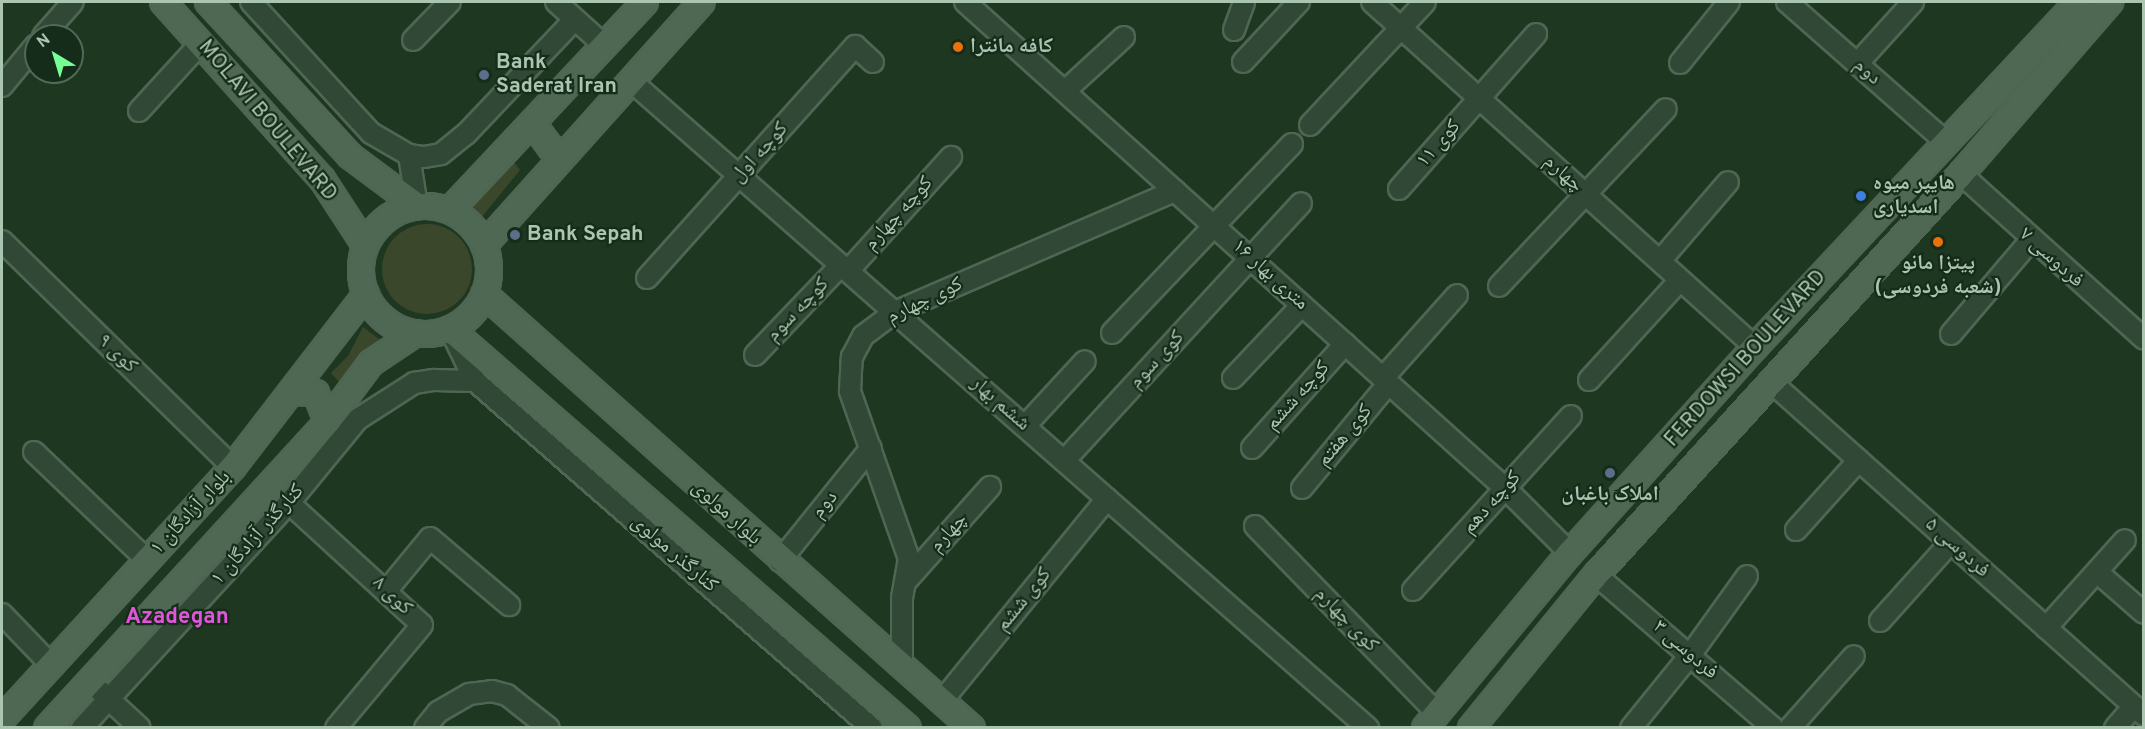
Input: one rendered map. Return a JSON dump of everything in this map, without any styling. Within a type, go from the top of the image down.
[{"type":"main road","name":"MOLAVI BOULEVARD","points":[[163,2],[322,179],[365,245]]},
{"type":"main road","name":"MOLAVI BOULEVARD","points":[[208,2],[350,156],[417,206]]},
{"type":"main road","points":[[450,210],[534,125],[645,2]]},
{"type":"main road","points":[[484,245],[564,153],[702,2]]},
{"type":"main road","name":"FERDOWSI BOULEVARD","points":[[1431,720],[1570,553],[1755,347],[2077,2]]},
{"type":"main road","name":"FERDOWSI BOULEVARD","points":[[1471,728],[1596,575],[1770,381],[1961,174],[2110,2]]},
{"type":"main road","points":[[2016,65],[2030,62],[2040,71],[2040,84]]},
{"type":"main road","points":[[534,125],[550,148],[564,153]]},
{"type":"main road","points":[[300,156],[320,149],[326,130]]},
{"type":"main road","points":[[417,206],[450,210],[476,230],[489,261],[484,294],[476,309],[450,329],[417,333],[386,321],[366,294],[361,278],[365,245],[381,223],[417,206]]},
{"type":"main road","name":"بلوار آزادگان ۱","points":[[2,719],[233,467],[294,392],[366,294]]},
{"type":"main road","name":"بلوار مولوی","points":[[484,294],[780,561],[972,728]]},
{"type":"main road","name":"بلوار مولوی","points":[[450,329],[908,728]]},
{"type":"main road","name":"بلوار آزادگان ۱","points":[[47,728],[327,422],[371,363],[417,333]]},
{"type":"main road","points":[[294,392],[316,393],[327,422]]},
{"type":"main road","points":[[1570,553],[1596,575]]},
{"type":"street","points":[[54,24],[73,2]]},
{"type":"street","points":[[251,2],[371,133],[409,155],[441,154],[466,134],[575,19]]},
{"type":"street","points":[[413,40],[450,2]]},
{"type":"street","points":[[556,2],[605,46]]},
{"type":"street","name":"۱۶ متری بهار","points":[[965,2],[1505,488],[1570,553]]},
{"type":"street","points":[[1234,30],[1244,2]]},
{"type":"street","points":[[1243,62],[1299,2]]},
{"type":"street","name":"چهارم","points":[[1372,2],[1755,347]]},
{"type":"street","points":[[1310,125],[1425,2]]},
{"type":"street","points":[[1680,63],[1729,2]]},
{"type":"street","name":"دوم","points":[[1787,2],[1947,143]]},
{"type":"street","points":[[1857,64],[1913,2]]},
{"type":"street","name":"کوی ۱۱","points":[[1399,189],[1536,34]]},
{"type":"street","points":[[1065,91],[1124,37]]},
{"type":"street","points":[[139,111],[201,42]]},
{"type":"street","name":"کوچه اول","points":[[647,278],[855,46],[873,62]]},
{"type":"street","points":[[2,86],[24,59]]},
{"type":"street","name":"ششم بهار","points":[[631,81],[1368,728]]},
{"type":"street","points":[[1499,286],[1666,109]]},
{"type":"street","points":[[1112,333],[1292,144]]},
{"type":"street","points":[[409,155],[417,206]]},
{"type":"street","name":"کوچه چهارم","points":[[844,268],[951,157]]},
{"type":"street","name":"فردوسی ۷","points":[[1961,174],[2031,240],[2144,339]]},
{"type":"street","points":[[1660,261],[1728,182]]},
{"type":"street","name":"کوی چهارم","points":[[903,667],[902,598],[908,580],[909,559],[850,391],[852,357],[862,336],[895,312],[1175,190]]},
{"type":"street","name":"کوی سوم","points":[[1064,461],[1301,203]]},
{"type":"street","points":[[1951,334],[2031,240]]},
{"type":"street","name":"کوی ۹","points":[[5,252],[233,467]]},
{"type":"street","name":"کوچه سوم","points":[[755,355],[844,268]]},
{"type":"street","points":[[1589,380],[1680,280]]},
{"type":"street","name":"کوی هفتم","points":[[1302,488],[1386,380],[1457,295]]},
{"type":"street","points":[[1233,378],[1302,305]]},
{"type":"street","name":"کنارگذر مولوی","points":[[450,329],[475,381],[872,728]]},
{"type":"street","name":"کوچه ششم","points":[[1252,448],[1345,344]]},
{"type":"street","points":[[1025,426],[1085,361]]},
{"type":"street","points":[[358,419],[371,363]]},
{"type":"street","name":"کنارگذر آزادگان ۱","points":[[82,728],[288,503],[358,419],[386,398],[414,383],[475,381]]},
{"type":"street","name":"فردوسی ۵","points":[[1770,381],[2139,711]]},
{"type":"street","name":"کوچه دهم","points":[[1413,590],[1571,416]]},
{"type":"street","name":"دوم","points":[[780,561],[871,448]]},
{"type":"street","points":[[34,452],[147,560]]},
{"type":"street","points":[[1796,530],[1859,460]]},
{"type":"street","name":"چهارم","points":[[908,580],[990,487]]},
{"type":"street","name":"کوی ششم","points":[[942,701],[1107,499]]},
{"type":"street","name":"کوی ۸","points":[[288,503],[387,590],[422,625],[336,728]]},
{"type":"street","name":"کوی چهارم","points":[[1255,526],[1431,720]]},
{"type":"street","points":[[387,590],[430,538],[509,605]]},
{"type":"street","points":[[2046,628],[2125,540]]},
{"type":"street","points":[[1880,621],[1951,542]]},
{"type":"street","points":[[2097,572],[2144,613]]},
{"type":"street","name":"فردوسی ۳","points":[[1596,575],[1691,654],[1773,728]]},
{"type":"street","points":[[1630,728],[1691,654],[1747,576]]},
{"type":"street","points":[[5,625],[51,665]]},
{"type":"street","points":[[1790,728],[1854,656]]},
{"type":"street","points":[[88,682],[109,698],[140,728]]},
{"type":"street","points":[[426,728],[438,712],[469,694],[492,691],[507,695],[549,728]]},
{"type":"street","points":[[2115,728],[2139,711]]},
{"type":"green space","points":[[514,162],[520,170],[481,218],[467,207]]},
{"type":"green space","points":[[427,224],[444,228],[459,237],[468,252],[472,269],[468,286],[459,301],[444,310],[427,314],[410,310],[395,301],[386,286],[382,269],[386,252],[395,237],[410,228]]},
{"type":"green space","points":[[363,327],[383,342],[339,382],[331,373],[348,356]]},
{"type":"place","name":"کافه مانترا","points":[[958,47]]},
{"type":"place","name":"Bank Saderat Iran","points":[[484,75]]},
{"type":"place","name":"هایپر میوه اسدیاری","points":[[1861,196]]},
{"type":"place","name":"Bank Sepah","points":[[515,235]]},
{"type":"place","name":"پیتزا مانو (شعبه فردوسی)","points":[[1938,242]]},
{"type":"place","name":"املاک باغبان","points":[[1610,473]]},
{"type":"district","name":"Azadegan","points":[[177,618]]}]
